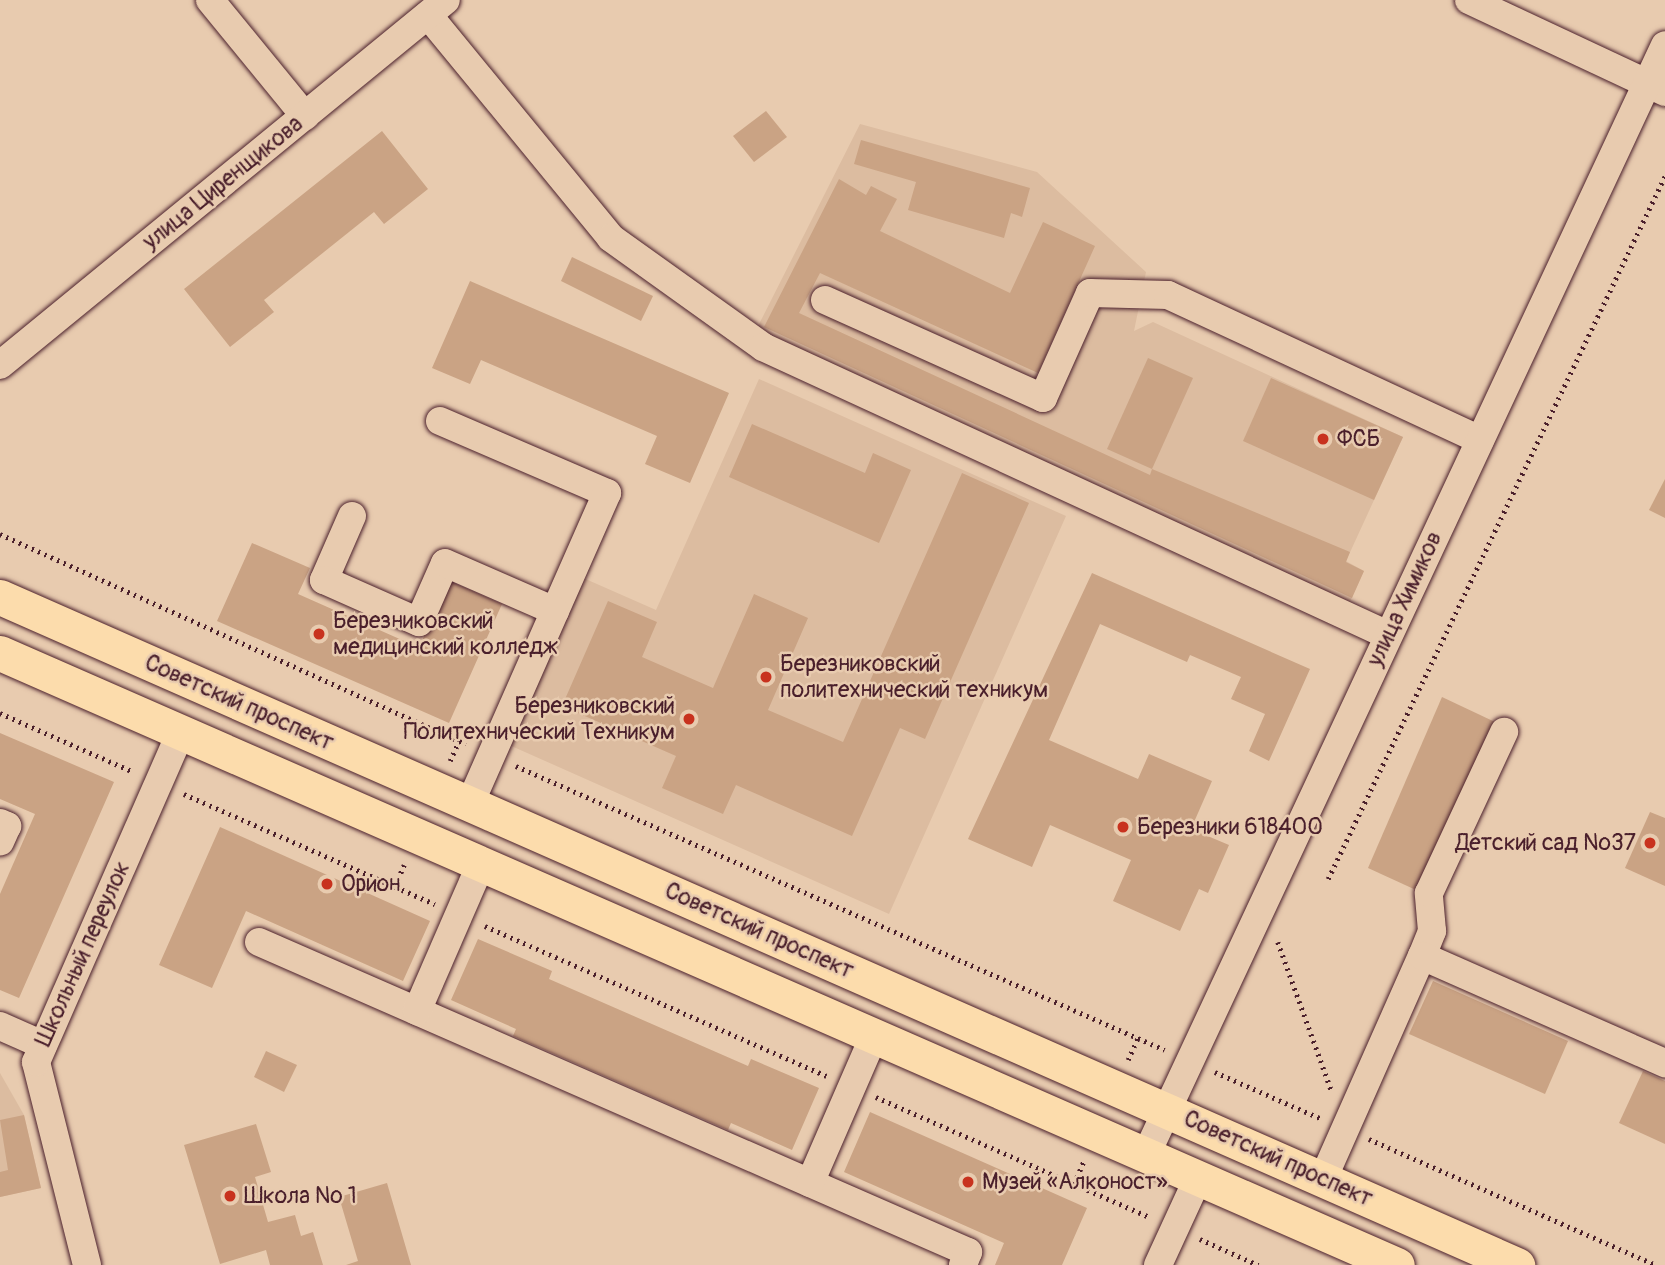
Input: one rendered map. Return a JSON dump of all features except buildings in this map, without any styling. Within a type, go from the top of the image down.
[{"type":"main road","name":"Советский проспект","points":[[0,597],[1517,1265]]},
{"type":"main road","points":[[0,653],[1397,1265]]},
{"type":"street","points":[[210,0],[305,116]]},
{"type":"street","points":[[1469,0],[1656,88]]},
{"type":"street","points":[[437,7],[611,238],[763,347],[1388,635]]},
{"type":"street","name":"улица Циренщикова","points":[[0,365],[437,7]]},
{"type":"street","name":"улица Химиков","points":[[1146,1155],[1188,1060],[1480,440],[1656,88],[1665,45]]},
{"type":"street","points":[[825,300],[1043,398],[1090,293],[1168,295],[1480,440]]},
{"type":"street","points":[[440,421],[607,493],[470,804]]},
{"type":"street","points":[[352,516],[324,580],[419,622],[445,563],[555,611]]},
{"type":"street","name":"Школьный переулок","points":[[88,1265],[36,1062],[181,732]]},
{"type":"street","points":[[1323,1179],[1433,931],[1429,893],[1504,732]]},
{"type":"street","points":[[0,823],[7,826],[0,842]]},
{"type":"street","points":[[416,1011],[481,863]]},
{"type":"street","points":[[260,942],[968,1252],[963,1265]]},
{"type":"street","points":[[1422,956],[1665,1063]]},
{"type":"street","points":[[0,1026],[43,1045]]},
{"type":"street","points":[[810,1183],[874,1036]]},
{"type":"street","points":[[1158,1265],[1198,1178]]},
{"type":"path","points":[[1328,879],[1665,176]]},
{"type":"path","points":[[0,534],[492,755],[1656,1265]]},
{"type":"path","points":[[0,713],[1258,1265]]},
{"type":"path","points":[[1263,901],[1345,1129]]},
{"type":"shaded area","points":[[860,124],[1037,172],[1146,272],[1134,331],[1153,322],[1403,437],[1346,561],[1364,571],[1341,621],[747,348]]},
{"type":"shaded area","name":"Березниковский политехнический техникум","points":[[759,379],[1066,516],[889,914],[507,744],[581,577],[656,610]]},
{"type":"shaded area","points":[[0,1073],[24,1115],[41,1188],[0,1197]]},
{"type":"place","name":"ФСБ","points":[[1323,439]]},
{"type":"place","name":"Березниковский медицинский колледж","points":[[319,634]]},
{"type":"place","name":"Березниковский политехнический техникум","points":[[766,677]]},
{"type":"place","name":"Березниковский Политехнический Техникум","points":[[689,719]]},
{"type":"place","name":"Березники 618400","points":[[1123,827]]},
{"type":"place","name":"Детский сад №37","points":[[1650,843]]},
{"type":"place","name":"Орион","points":[[327,884]]},
{"type":"place","name":"Музей «Алконост»","points":[[968,1182]]},
{"type":"place","name":"Школа № 1","points":[[230,1196]]}]
